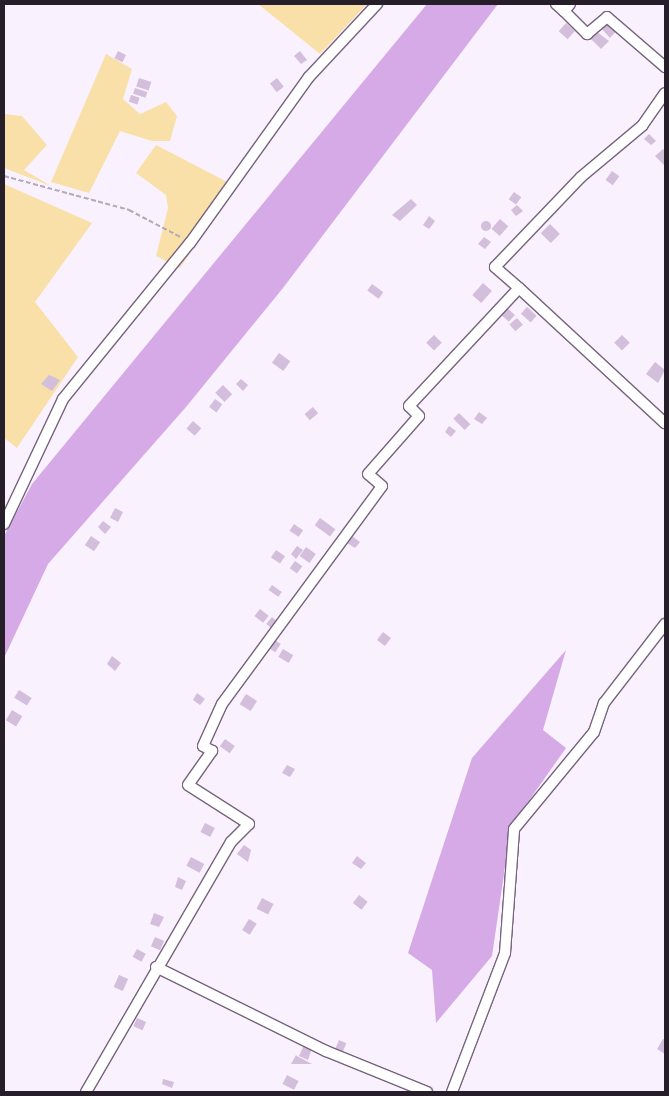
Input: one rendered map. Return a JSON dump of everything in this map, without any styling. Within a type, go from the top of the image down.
[{"type":"street","points":[[4,524],[63,399],[190,243],[309,77],[378,4]]},
{"type":"street","points":[[563,6],[587,34],[607,18],[665,67]]},
{"type":"street","points":[[665,93],[642,126],[581,177],[495,267],[665,423]]},
{"type":"street","points":[[86,1092],[156,967],[204,895],[231,842],[249,824],[188,785],[212,752],[203,746],[222,704],[382,486],[368,474],[419,416],[408,406],[519,288]]},
{"type":"street","points":[[452,1092],[505,953],[514,830],[594,732],[604,704],[665,624]]},
{"type":"street","points":[[156,967],[326,1052],[427,1092]]},
{"type":"path","points":[[4,176],[129,210],[190,243]]},
{"type":"shaded area","points":[[258,4],[367,4],[320,54]]},
{"type":"shaded area","points":[[427,4],[498,4],[283,288],[186,407],[48,564],[4,658],[4,536],[32,484]]},
{"type":"shaded area","points":[[106,54],[132,69],[123,99],[140,114],[166,102],[177,116],[170,141],[152,141],[120,131],[89,193],[51,182]]},
{"type":"shaded area","points":[[4,114],[22,116],[47,145],[24,170],[51,186],[4,168]]},
{"type":"shaded area","points":[[156,145],[235,186],[180,268],[156,256],[168,208],[166,195],[136,173]]},
{"type":"shaded area","points":[[4,184],[92,223],[35,302],[78,357],[17,448],[4,438]]},
{"type":"shaded area","points":[[566,650],[543,730],[566,748],[511,826],[492,956],[436,1023],[432,970],[408,953],[472,758]]},
{"type":"building","points":[[608,22],[618,29],[610,38],[601,28]]},
{"type":"building","points":[[566,23],[575,31],[568,39],[559,31]]},
{"type":"building","points":[[597,32],[609,41],[601,49],[590,38]]},
{"type":"building","points":[[118,51],[126,55],[122,62],[114,58]]},
{"type":"building","points":[[300,51],[307,60],[301,64],[294,56]]},
{"type":"building","points":[[139,78],[151,82],[149,91],[136,87]]},
{"type":"building","points":[[277,78],[284,87],[277,92],[270,84]]},
{"type":"building","points":[[135,88],[147,92],[146,98],[133,94]]},
{"type":"building","points":[[131,95],[140,98],[137,104],[129,102]]},
{"type":"building","points":[[649,134],[656,141],[651,145],[644,139]]},
{"type":"building","points":[[663,149],[665,151],[665,166],[655,156]]},
{"type":"building","points":[[612,171],[619,176],[613,185],[606,180]]},
{"type":"building","points":[[514,192],[521,197],[516,205],[509,199]]},
{"type":"building","points":[[411,199],[417,205],[400,221],[392,215]]},
{"type":"building","points":[[517,205],[523,211],[516,216],[511,210]]},
{"type":"building","points":[[429,216],[435,221],[429,229],[423,225]]},
{"type":"building","points":[[500,219],[508,226],[500,236],[491,229]]},
{"type":"building","points":[[486,221],[491,226],[486,231],[481,226]]},
{"type":"building","points":[[550,224],[560,234],[551,243],[541,233]]},
{"type":"building","points":[[484,237],[491,242],[485,249],[478,244]]},
{"type":"building","points":[[483,283],[492,291],[481,303],[472,295]]},
{"type":"building","points":[[372,284],[383,292],[379,299],[367,290]]},
{"type":"building","points":[[506,307],[515,315],[509,322],[500,314]]},
{"type":"building","points":[[527,307],[537,316],[531,322],[521,314]]},
{"type":"building","points":[[517,318],[523,325],[515,331],[509,325]]},
{"type":"building","points":[[434,335],[442,343],[434,351],[426,343]]},
{"type":"building","points":[[622,335],[630,343],[622,351],[614,343]]},
{"type":"building","points":[[279,353],[290,361],[283,371],[272,363]]},
{"type":"building","points":[[655,362],[665,370],[658,383],[646,374]]},
{"type":"building","points":[[49,375],[60,380],[52,391],[41,384]]},
{"type":"building","points":[[241,379],[248,385],[243,391],[236,384]]},
{"type":"building","points":[[223,385],[232,394],[224,402],[215,393]]},
{"type":"building","points":[[215,399],[222,404],[216,412],[209,407]]},
{"type":"building","points":[[313,407],[318,413],[310,420],[305,414]]},
{"type":"building","points":[[479,412],[487,418],[482,424],[474,419]]},
{"type":"building","points":[[459,413],[470,424],[465,430],[453,419]]},
{"type":"building","points":[[193,421],[201,428],[195,436],[186,429]]},
{"type":"building","points":[[449,426],[456,431],[451,437],[445,432]]},
{"type":"building","points":[[115,508],[123,512],[118,522],[110,518]]},
{"type":"building","points":[[320,518],[335,529],[330,536],[315,525]]},
{"type":"building","points":[[103,521],[111,527],[105,534],[98,527]]},
{"type":"building","points":[[294,524],[303,530],[299,537],[290,531]]},
{"type":"building","points":[[91,536],[100,542],[94,551],[85,545]]},
{"type":"building","points":[[352,536],[360,542],[355,548],[347,543]]},
{"type":"building","points":[[297,546],[303,550],[296,559],[291,554]]},
{"type":"building","points":[[306,547],[316,554],[310,563],[300,556]]},
{"type":"building","points":[[276,550],[285,556],[280,564],[271,557]]},
{"type":"building","points":[[295,561],[302,566],[297,574],[290,568]]},
{"type":"building","points":[[272,585],[282,592],[278,597],[269,590]]},
{"type":"building","points":[[260,609],[269,616],[263,623],[254,616]]},
{"type":"building","points":[[272,617],[278,622],[272,629],[266,624]]},
{"type":"building","points":[[383,632],[391,638],[385,646],[377,640]]},
{"type":"building","points":[[275,640],[281,644],[275,652],[269,648]]},
{"type":"building","points":[[283,649],[293,655],[289,663],[278,657]]},
{"type":"building","points":[[112,656],[121,663],[115,671],[107,664]]},
{"type":"building","points":[[19,690],[32,698],[27,706],[14,698]]},
{"type":"building","points":[[197,693],[205,699],[200,705],[193,700]]},
{"type":"building","points":[[246,694],[257,701],[251,711],[240,704]]},
{"type":"building","points":[[12,710],[22,716],[16,726],[6,720]]},
{"type":"building","points":[[225,739],[235,746],[230,753],[220,746]]},
{"type":"building","points":[[287,765],[295,769],[290,777],[282,773]]},
{"type":"building","points":[[205,823],[215,828],[210,837],[200,832]]},
{"type":"building","points":[[244,845],[251,850],[248,862],[237,854]]},
{"type":"building","points":[[357,856],[366,863],[361,869],[352,863]]},
{"type":"building","points":[[191,857],[204,864],[200,873],[186,866]]},
{"type":"building","points":[[178,877],[186,881],[182,890],[175,887]]},
{"type":"building","points":[[359,895],[368,902],[362,910],[353,903]]},
{"type":"building","points":[[262,898],[274,904],[268,915],[257,909]]},
{"type":"building","points":[[154,913],[164,917],[159,927],[150,924]]},
{"type":"building","points":[[249,919],[257,924],[250,935],[242,930]]},
{"type":"building","points":[[155,937],[164,941],[160,950],[151,946]]},
{"type":"building","points":[[137,949],[146,954],[141,962],[133,957]]},
{"type":"building","points":[[119,975],[128,979],[123,991],[114,987]]},
{"type":"building","points":[[137,1018],[146,1022],[142,1030],[133,1026]]},
{"type":"building","points":[[663,1039],[665,1040],[665,1054],[657,1049]]},
{"type":"building","points":[[339,1040],[346,1043],[342,1053],[335,1050]]},
{"type":"building","points":[[304,1045],[312,1048],[308,1060],[299,1056]]},
{"type":"building","points":[[297,1056],[312,1064],[291,1064]]},
{"type":"building","points":[[287,1075],[299,1081],[294,1090],[282,1084]]},
{"type":"building","points":[[163,1079],[174,1082],[172,1088],[162,1084]]}]
